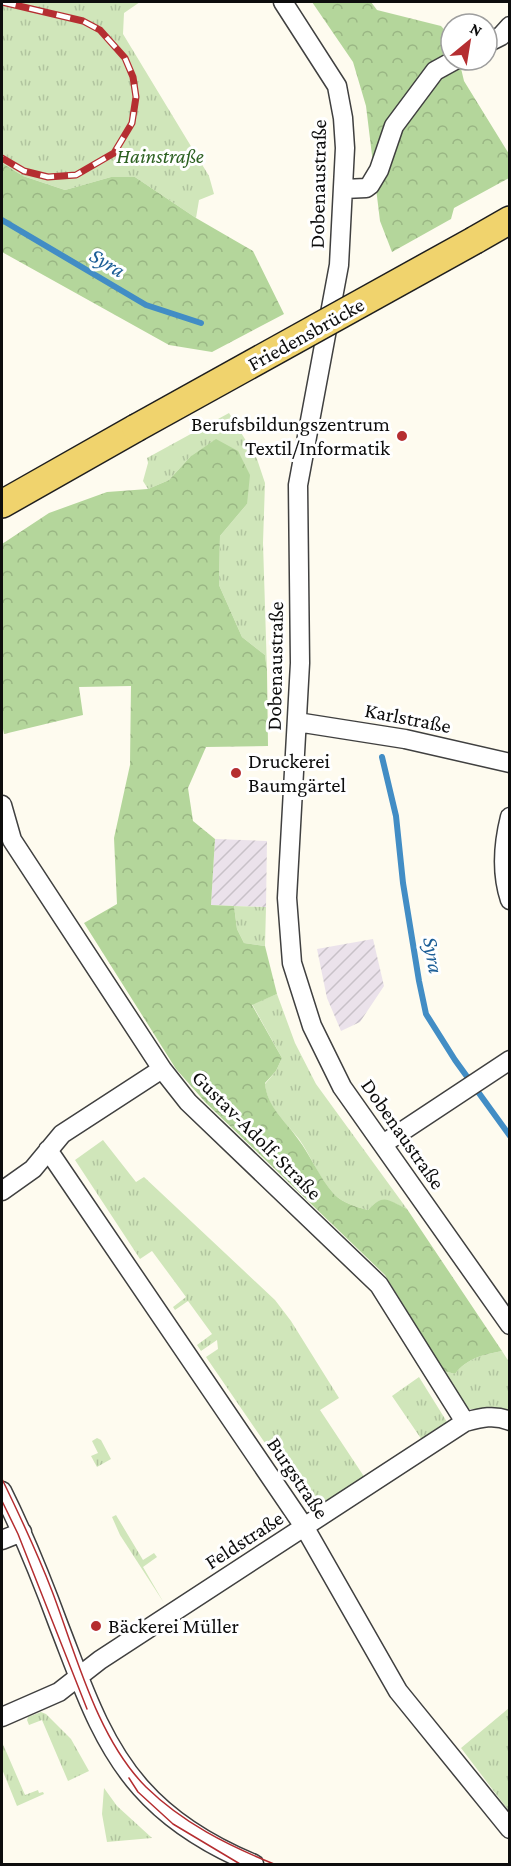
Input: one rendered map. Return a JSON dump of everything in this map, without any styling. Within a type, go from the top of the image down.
[{"type":"main road","name":"Friedensbrücke","points":[[2,504],[510,220]]},
{"type":"street","name":"Dobenaustraße","points":[[283,2],[337,86],[344,118],[344,189],[339,265],[298,485],[300,663],[287,898],[292,963],[312,1026],[342,1087],[510,1325]]},
{"type":"street","points":[[499,37],[510,26]]},
{"type":"street","points":[[344,189],[366,188],[370,185],[379,170],[393,126],[435,70],[439,68]]},
{"type":"street","name":"Karlstraße","points":[[297,722],[405,739],[510,763]]},
{"type":"street","name":"Gustav-Adolf-Straße","points":[[2,805],[7,843],[162,1070],[188,1102],[379,1285],[465,1422]]},
{"type":"street","points":[[510,817],[503,852],[505,885],[510,900]]},
{"type":"street","points":[[383,1144],[510,1060]]},
{"type":"street","points":[[2,1191],[33,1169],[62,1134],[162,1070]]},
{"type":"street","name":"Burgstraße","points":[[48,1150],[305,1528],[398,1691],[510,1829]]},
{"type":"street","points":[[465,1422],[489,1416],[510,1421]]},
{"type":"street","name":"Feldstraße","points":[[8,1714],[54,1694],[100,1660],[465,1422]]},
{"type":"street","points":[[2,1491],[22,1532],[93,1714],[117,1756],[141,1789],[176,1821],[235,1861],[254,1864]]},
{"type":"street","points":[[2,1540],[22,1532]]},
{"type":"shaded area","points":[[215,839],[267,841],[266,907],[211,905]]},
{"type":"shaded area","points":[[373,939],[384,986],[360,1022],[341,1031],[327,998],[317,949]]},
{"type":"green space","name":"Hainstraße","points":[[2,2],[140,2],[124,13],[123,34],[209,176],[214,194],[199,200],[196,218],[135,177],[111,177],[65,190],[23,176],[2,163]]},
{"type":"green space","points":[[312,2],[371,2],[377,10],[439,26],[439,72],[462,72],[464,81],[509,154],[509,178],[454,208],[451,219],[392,252],[380,221],[366,106],[353,62]]},
{"type":"green space","points":[[2,163],[23,176],[65,190],[111,177],[135,177],[196,218],[253,251],[284,314],[212,352],[169,345],[2,252]]},
{"type":"green space","points":[[229,413],[257,459],[265,483],[263,543],[267,671],[265,655],[242,637],[219,585],[220,536],[247,504],[190,457],[169,480],[148,489],[143,481],[148,463],[147,458]]},
{"type":"green space","points":[[216,439],[238,451],[250,475],[247,504],[220,536],[219,585],[242,637],[265,655],[268,746],[206,747],[188,788],[193,821],[215,839],[211,905],[234,906],[237,929],[244,943],[265,946],[277,994],[252,1005],[282,1058],[276,1071],[265,1083],[266,1092],[273,1106],[303,1146],[334,1194],[350,1204],[368,1210],[382,1200],[407,1209],[502,1351],[470,1361],[455,1374],[444,1371],[385,1275],[206,1103],[176,1069],[84,923],[117,904],[114,838],[130,765],[131,686],[79,687],[83,715],[4,734],[2,724],[2,544],[49,513],[107,492],[148,489],[169,480],[190,457]]},
{"type":"green space","points":[[234,906],[266,907],[265,946],[244,943],[237,929]]},
{"type":"green space","points":[[277,994],[295,1043],[316,1084],[407,1209],[382,1200],[368,1210],[338,1197],[324,1181],[299,1139],[273,1107],[265,1084],[276,1071],[282,1058],[252,1004]]},
{"type":"green space","points":[[103,1140],[136,1182],[144,1177],[275,1300],[291,1321],[339,1398],[320,1410],[365,1478],[319,1507],[306,1503],[206,1357],[218,1349],[217,1340],[201,1351],[197,1345],[212,1334],[188,1301],[175,1310],[173,1307],[186,1297],[152,1251],[140,1259],[75,1160]]},
{"type":"green space","points":[[502,1351],[509,1362],[509,1413],[487,1409],[468,1409],[455,1394],[444,1371],[455,1374],[470,1361]]},
{"type":"green space","points":[[419,1377],[447,1422],[422,1440],[392,1396]]},
{"type":"green space","points":[[97,1438],[101,1440],[111,1459],[97,1467],[91,1456],[98,1453],[92,1441]]},
{"type":"green space","points":[[116,1515],[143,1560],[154,1553],[157,1557],[143,1567],[164,1603],[120,1535],[112,1517]]},
{"type":"green space","points":[[509,1708],[509,1811],[461,1748]]},
{"type":"green space","points":[[41,1712],[46,1714],[71,1739],[89,1771],[68,1781],[42,1720],[29,1725],[27,1720],[28,1717]]},
{"type":"green space","points":[[2,1742],[25,1795],[38,1790],[39,1793],[44,1794],[17,1806],[2,1769]]},
{"type":"green space","points":[[104,1788],[117,1806],[152,1838],[107,1842],[102,1814]]},
{"type":"waterway","name":"Syra","points":[[2,220],[146,305],[201,323]]},
{"type":"waterway","name":"Syra","points":[[382,757],[396,816],[403,883],[426,1014],[455,1060],[510,1136]]},
{"type":"tram line","points":[[2,1479],[46,1577],[79,1668],[101,1720],[129,1767],[146,1787],[175,1812],[223,1841],[274,1864]]},
{"type":"tram line","points":[[2,1501],[18,1534],[87,1709]]},
{"type":"tram line","points":[[129,1778],[138,1792],[173,1824],[240,1864]]},
{"type":"railway","points":[[2,2],[83,21],[100,30],[125,58],[133,77],[136,97],[132,123],[114,153],[76,175],[48,177],[24,171],[2,158]]},
{"type":"place","name":"Berufsbildungszentrum Textil/Informatik","points":[[402,436]]},
{"type":"place","name":"Druckerei Baumgärtel","points":[[236,773]]},
{"type":"place","name":"Bäckerei Müller","points":[[96,1626]]}]
